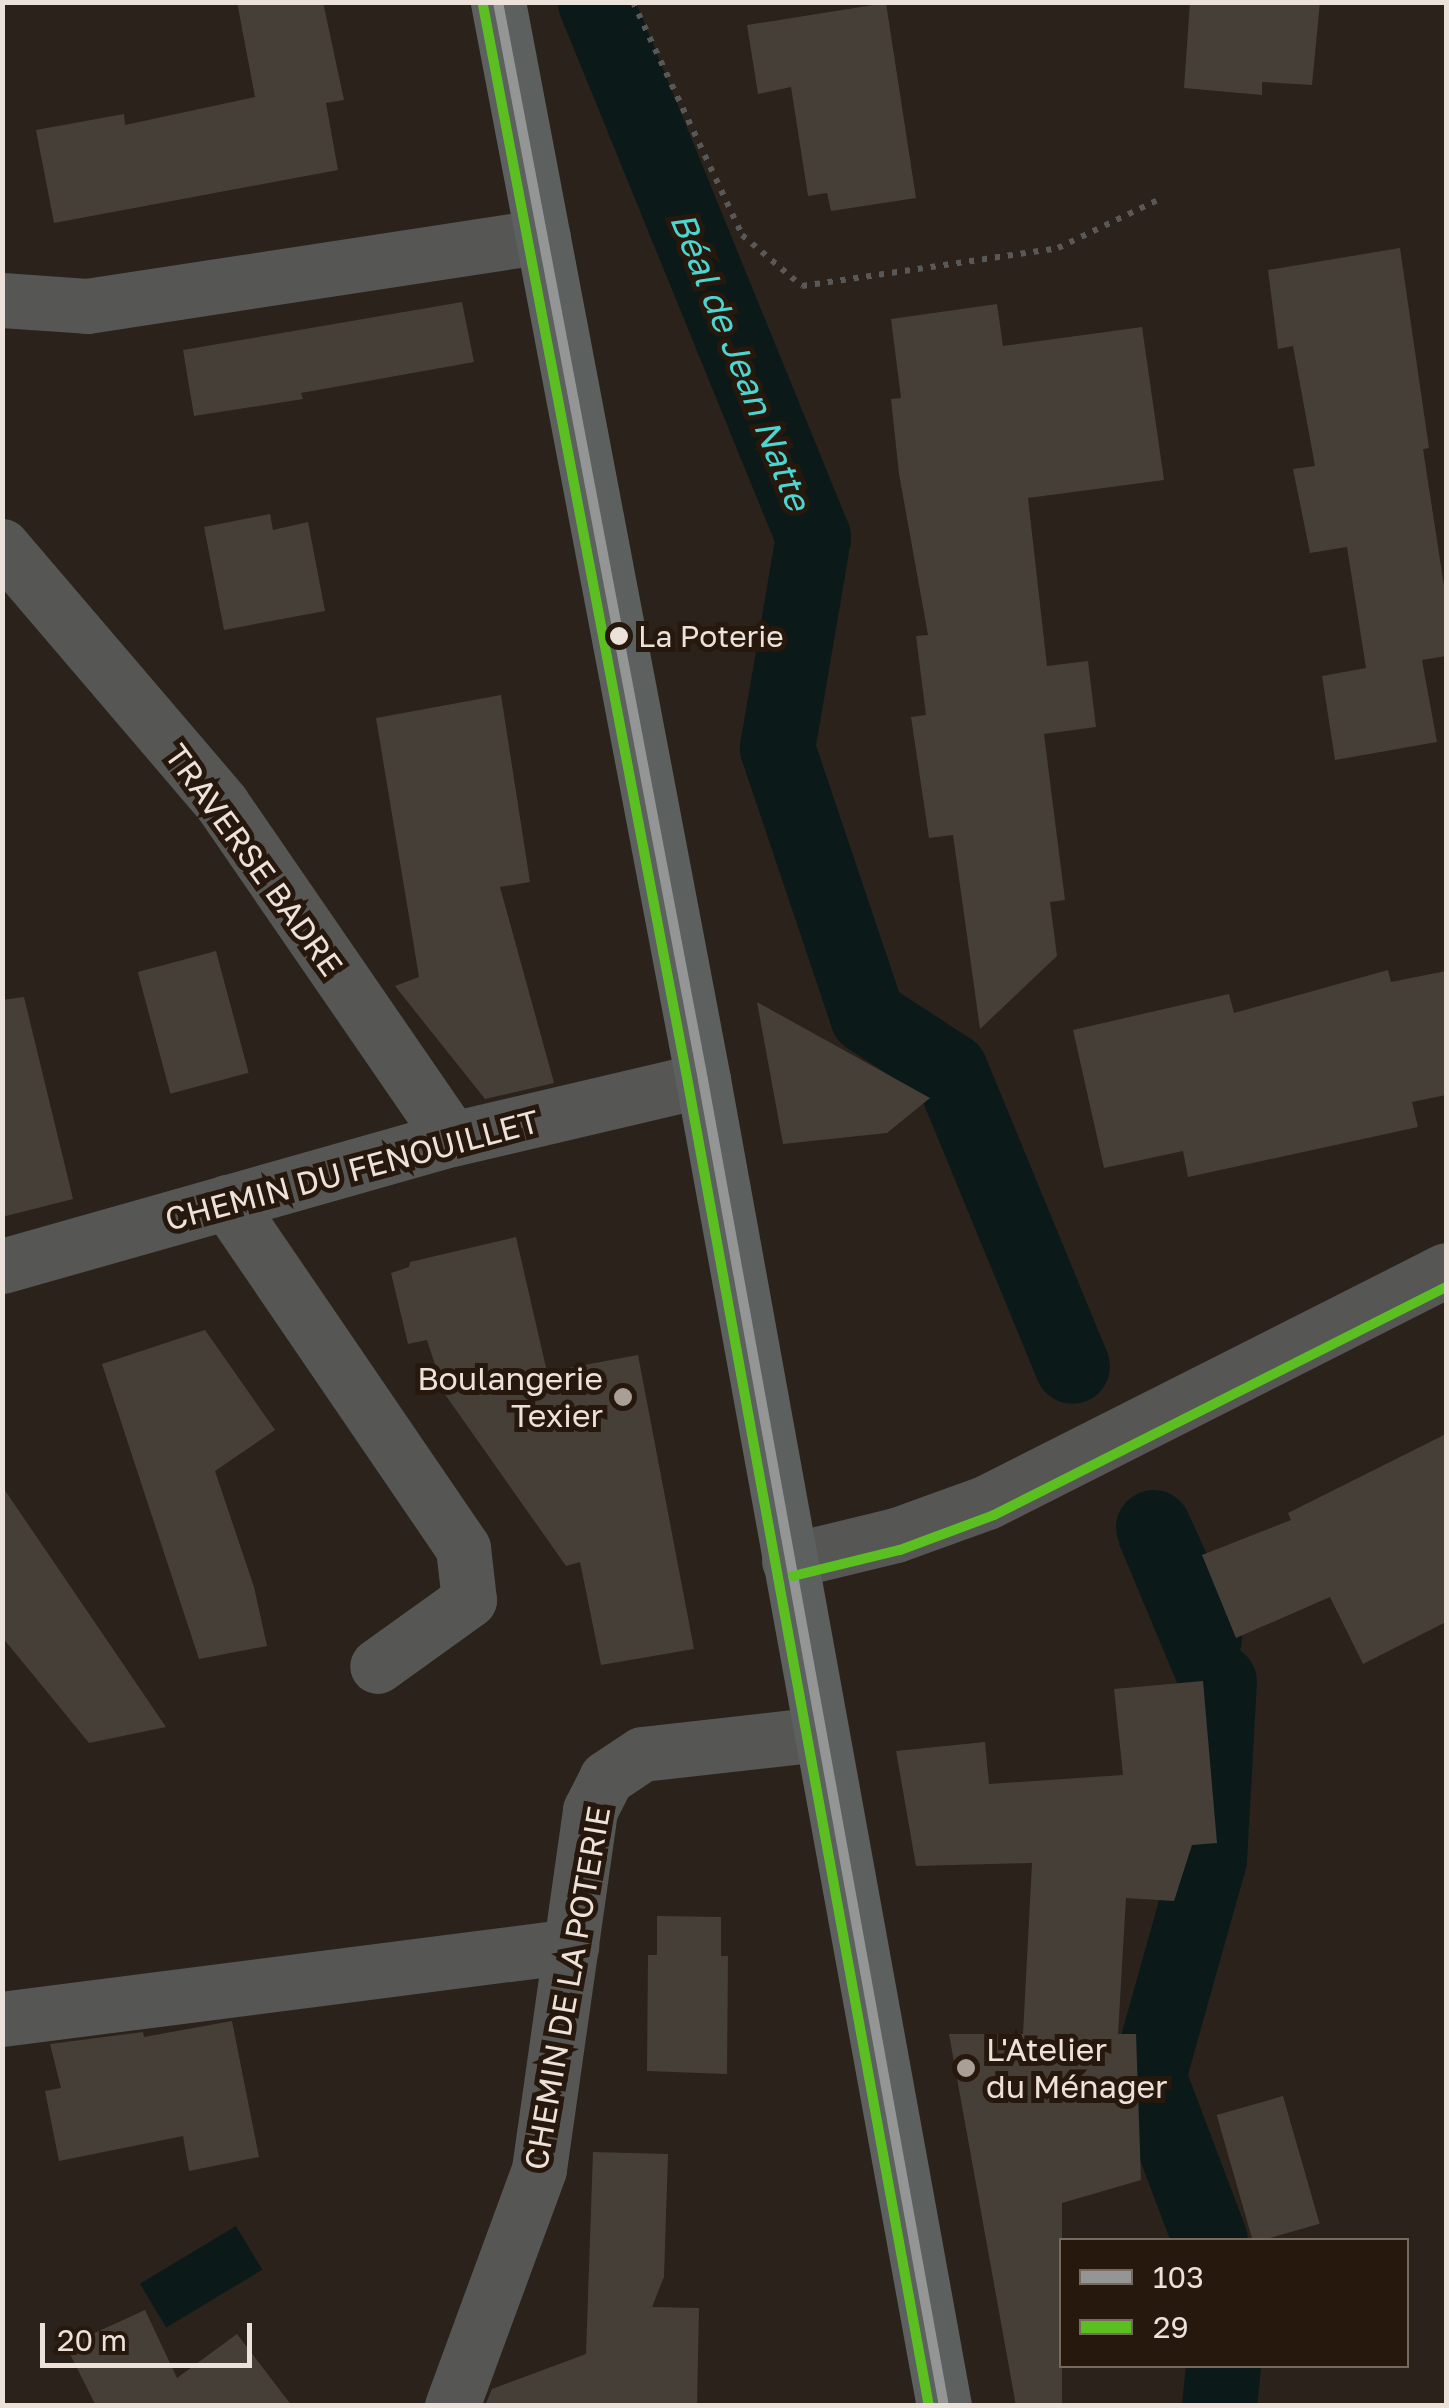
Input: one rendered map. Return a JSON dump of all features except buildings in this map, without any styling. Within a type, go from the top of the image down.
[{"type":"main road","points":[[498,2],[703,1080],[944,2406]]},
{"type":"street","points":[[2,300],[87,306],[543,236]]},
{"type":"street","name":"TRAVERSE BADRE","points":[[2,546],[222,804],[452,1139]]},
{"type":"street","name":"CHEMIN DU FENOUILLET","points":[[2,1266],[452,1139],[703,1080]]},
{"type":"street","points":[[227,1202],[462,1548],[469,1600],[377,1666]]},
{"type":"street","points":[[789,1561],[896,1535],[987,1502],[1446,1270]]},
{"type":"street","name":"CHEMIN DE LA POTERIE","points":[[452,2406],[539,2169],[590,1810],[606,1778],[642,1754],[819,1734]]},
{"type":"street","points":[[2,2018],[571,1946]]},
{"type":"path","points":[[633,2],[742,235],[802,286],[1058,248],[1162,198]]},
{"type":"shaded area","points":[[1176,1515],[1196,1557],[1176,1566],[1162,1535],[1143,1544],[1186,1640],[1198,1682],[1178,1685],[1119,1544]]},
{"type":"shaded area","points":[[236,2226],[262,2270],[166,2327],[140,2284]]},
{"type":"waterway","name":"Béal de Jean Natte","points":[[595,2],[813,537],[777,748],[867,1016],[950,1070],[1072,1366]]},
{"type":"waterway","name":"Béal de Jean Natte","points":[[1153,1527],[1204,1639]]},
{"type":"waterway","name":"Béal de Jean Natte","points":[[1209,2238],[1148,2076],[1209,1859],[1219,1681]]},
{"type":"waterway","name":"Béal de Jean Natte","points":[[1219,2406],[1223,2368]]},
{"type":"transit line","name":"103","points":[[498,2],[703,1080],[944,2406]]},
{"type":"transit line","name":"29","points":[[483,5],[688,1083],[929,2406]]},
{"type":"transit line","name":"29","points":[[793,1576],[900,1550],[994,1515],[1446,1287]]},
{"type":"place","name":"La Poterie","points":[[619,636]]},
{"type":"place","name":"Boulangerie Texier","points":[[623,1397]]},
{"type":"place","name":"L'Atelier du Ménager","points":[[966,2068]]}]
